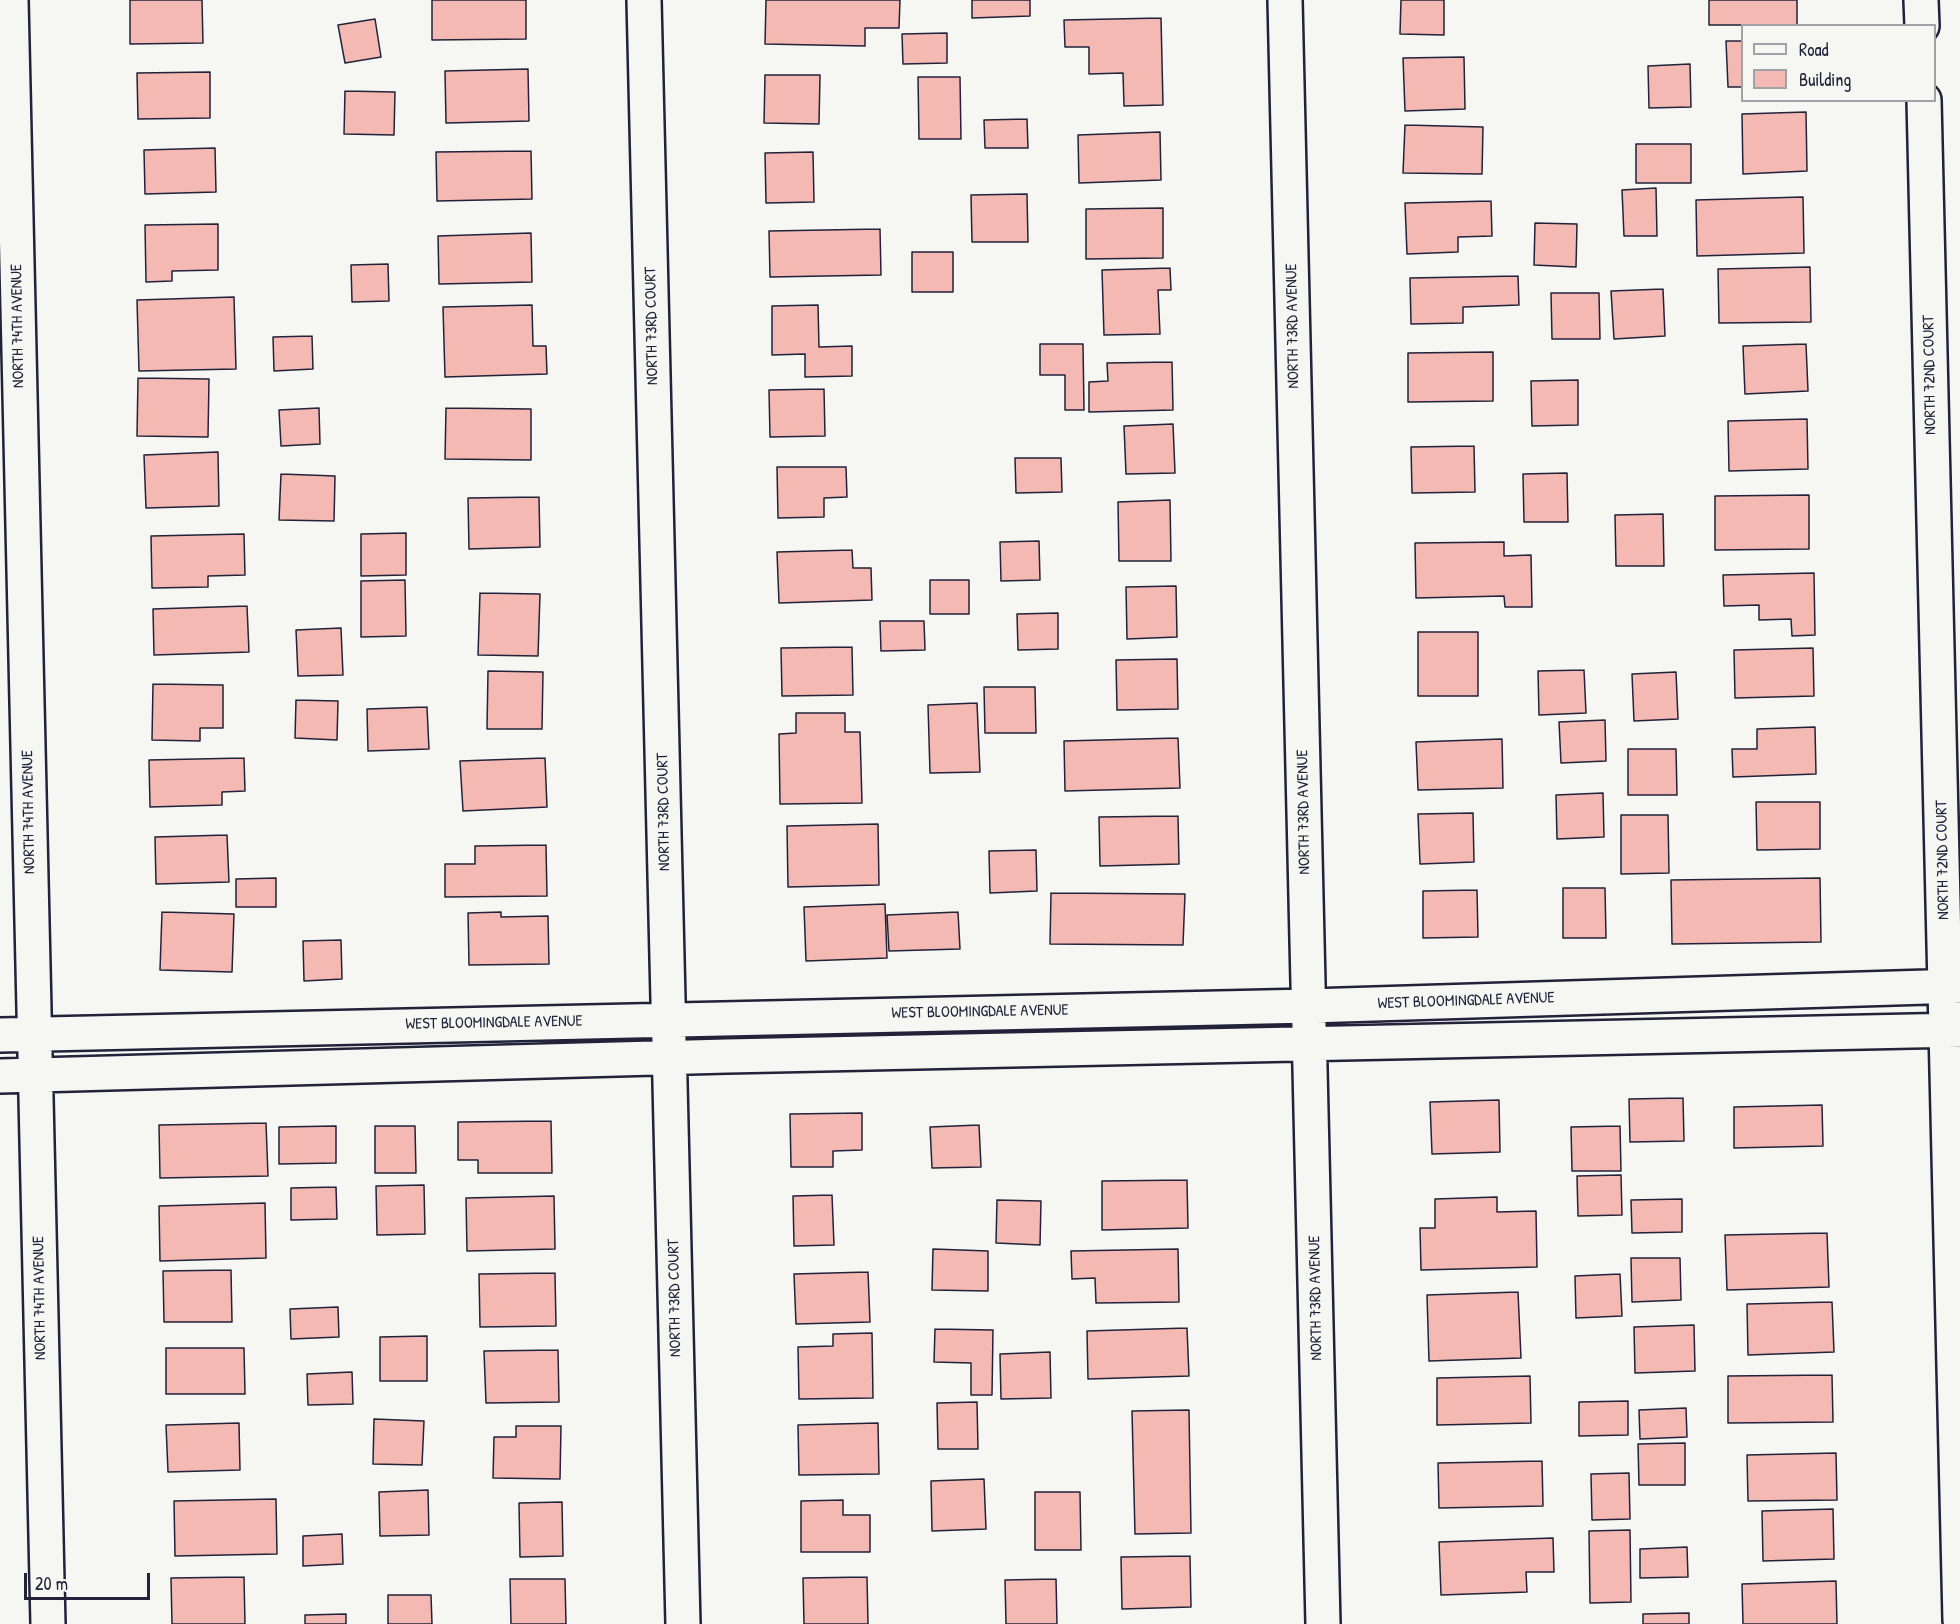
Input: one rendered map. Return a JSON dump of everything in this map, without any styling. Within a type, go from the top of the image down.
[{"type":"street","name":"NORTH 74TH AVENUE","points":[[11,0],[48,1624]]},
{"type":"street","name":"NORTH 73RD COURT","points":[[644,0],[683,1624]]},
{"type":"street","name":"NORTH 73RD AVENUE","points":[[1285,0],[1323,1624]]},
{"type":"street","points":[[1921,0],[1922,24]]},
{"type":"street","name":"NORTH 72ND COURT","points":[[1923,102],[1953,986],[1960,1620]]},
{"type":"street","name":"WEST BLOOMINGDALE AVENUE","points":[[0,1035],[669,1018],[1309,1006],[1953,986]]},
{"type":"street","points":[[0,1076],[670,1057],[1954,1030]]},
{"type":"building","points":[[130,0],[202,0],[203,43],[130,44]]},
{"type":"building","points":[[432,0],[526,0],[526,39],[432,40]]},
{"type":"building","points":[[766,0],[900,0],[899,28],[865,28],[865,46],[765,44]]},
{"type":"building","points":[[972,0],[1030,0],[1030,16],[972,18]]},
{"type":"building","points":[[1401,0],[1444,0],[1444,35],[1400,34]]},
{"type":"building","points":[[1709,0],[1797,0],[1797,24],[1709,25]]},
{"type":"building","points":[[1161,18],[1163,105],[1124,106],[1123,73],[1089,74],[1089,47],[1065,47],[1064,20]]},
{"type":"building","points":[[375,19],[381,57],[345,63],[338,25]]},
{"type":"building","points":[[947,33],[947,63],[903,64],[902,34]]},
{"type":"building","points":[[1726,41],[1741,41],[1741,87],[1728,87]]},
{"type":"building","points":[[1464,57],[1465,109],[1405,111],[1403,58]]},
{"type":"building","points":[[1690,64],[1691,107],[1649,108],[1648,66]]},
{"type":"building","points":[[528,69],[529,121],[446,123],[445,71]]},
{"type":"building","points":[[210,72],[210,118],[138,119],[137,73]]},
{"type":"building","points":[[765,75],[820,75],[819,124],[764,123]]},
{"type":"building","points":[[918,77],[960,77],[961,139],[919,139]]},
{"type":"building","points":[[345,91],[395,92],[394,135],[344,134]]},
{"type":"building","points":[[1806,112],[1807,171],[1743,174],[1742,114]]},
{"type":"building","points":[[1027,119],[1028,148],[985,148],[984,120]]},
{"type":"building","points":[[1405,125],[1483,127],[1482,174],[1403,173]]},
{"type":"building","points":[[1160,132],[1161,180],[1079,183],[1078,135]]},
{"type":"building","points":[[1636,144],[1691,144],[1691,183],[1636,183]]},
{"type":"building","points":[[215,148],[216,192],[145,194],[144,150]]},
{"type":"building","points":[[531,151],[532,199],[437,201],[436,152]]},
{"type":"building","points":[[813,152],[814,202],[766,203],[765,153]]},
{"type":"building","points":[[1656,188],[1657,236],[1624,236],[1622,190]]},
{"type":"building","points":[[1027,194],[1028,242],[972,242],[971,195]]},
{"type":"building","points":[[1803,197],[1804,253],[1697,256],[1696,200]]},
{"type":"building","points":[[1491,201],[1492,236],[1458,237],[1458,252],[1407,254],[1405,203]]},
{"type":"building","points":[[1163,208],[1163,258],[1086,259],[1086,209]]},
{"type":"building","points":[[1535,223],[1577,224],[1576,267],[1534,265]]},
{"type":"building","points":[[218,224],[218,270],[172,271],[172,281],[146,282],[145,225]]},
{"type":"building","points":[[880,229],[881,275],[770,277],[769,231]]},
{"type":"building","points":[[531,233],[532,282],[439,284],[438,236]]},
{"type":"building","points":[[912,252],[953,252],[953,292],[912,292]]},
{"type":"building","points":[[388,264],[389,301],[352,302],[351,265]]},
{"type":"building","points":[[1810,267],[1811,322],[1719,323],[1718,269]]},
{"type":"building","points":[[1170,268],[1171,290],[1158,290],[1160,334],[1104,335],[1102,270]]},
{"type":"building","points":[[1518,276],[1519,305],[1463,307],[1463,323],[1411,324],[1410,278]]},
{"type":"building","points":[[1663,289],[1665,336],[1614,339],[1611,291]]},
{"type":"building","points":[[1551,293],[1599,293],[1600,339],[1552,339]]},
{"type":"building","points":[[234,297],[236,369],[139,371],[137,300]]},
{"type":"building","points":[[532,305],[533,346],[546,346],[547,374],[445,377],[443,307]]},
{"type":"building","points":[[818,305],[819,347],[852,346],[852,376],[805,377],[805,354],[772,355],[772,306]]},
{"type":"building","points":[[312,336],[313,369],[274,371],[273,337]]},
{"type":"building","points":[[1040,344],[1083,344],[1084,410],[1065,410],[1065,375],[1040,375]]},
{"type":"building","points":[[1806,344],[1808,391],[1745,394],[1743,346]]},
{"type":"building","points":[[1493,352],[1493,401],[1408,402],[1408,353]]},
{"type":"building","points":[[1172,362],[1173,410],[1089,412],[1089,382],[1108,381],[1107,363]]},
{"type":"building","points":[[138,378],[209,379],[208,437],[137,436]]},
{"type":"building","points":[[1578,380],[1578,425],[1532,426],[1531,381]]},
{"type":"building","points":[[824,389],[825,436],[770,437],[769,390]]},
{"type":"building","points":[[319,408],[320,444],[281,446],[279,410]]},
{"type":"building","points":[[446,408],[531,409],[531,460],[445,459]]},
{"type":"building","points":[[1807,419],[1808,469],[1729,471],[1728,421]]},
{"type":"building","points":[[1173,424],[1175,473],[1126,474],[1124,426]]},
{"type":"building","points":[[1474,446],[1475,492],[1412,493],[1411,447]]},
{"type":"building","points":[[218,452],[219,506],[146,508],[144,455]]},
{"type":"building","points":[[1015,458],[1061,458],[1062,492],[1016,493]]},
{"type":"building","points":[[777,467],[846,467],[847,497],[824,498],[824,517],[778,518]]},
{"type":"building","points":[[1567,473],[1568,522],[1524,522],[1523,474]]},
{"type":"building","points":[[281,474],[335,476],[334,521],[279,520]]},
{"type":"building","points":[[1809,495],[1809,549],[1715,550],[1715,496]]},
{"type":"building","points":[[539,497],[540,547],[469,549],[468,498]]},
{"type":"building","points":[[1170,500],[1171,561],[1119,561],[1118,502]]},
{"type":"building","points":[[1663,514],[1664,566],[1616,566],[1615,515]]},
{"type":"building","points":[[406,533],[406,575],[361,576],[361,534]]},
{"type":"building","points":[[244,534],[245,575],[208,576],[208,587],[152,588],[151,536]]},
{"type":"building","points":[[1039,541],[1040,580],[1001,581],[1000,542]]},
{"type":"building","points":[[1504,542],[1504,556],[1531,555],[1532,607],[1505,607],[1504,596],[1416,598],[1415,543]]},
{"type":"building","points":[[852,550],[853,568],[871,568],[872,600],[779,603],[777,552]]},
{"type":"building","points":[[1814,573],[1815,635],[1792,636],[1791,619],[1759,620],[1759,605],[1724,606],[1723,575]]},
{"type":"building","points":[[405,580],[406,636],[361,637],[361,581]]},
{"type":"building","points":[[930,580],[969,580],[969,614],[930,614]]},
{"type":"building","points":[[1176,586],[1177,637],[1127,639],[1126,587]]},
{"type":"building","points":[[480,593],[540,594],[538,656],[478,655]]},
{"type":"building","points":[[247,606],[249,652],[154,655],[153,609]]},
{"type":"building","points":[[1058,613],[1058,649],[1018,650],[1017,614]]},
{"type":"building","points":[[880,621],[924,621],[925,650],[881,651]]},
{"type":"building","points":[[341,628],[343,675],[298,676],[296,630]]},
{"type":"building","points":[[1418,632],[1478,632],[1478,696],[1418,696]]},
{"type":"building","points":[[852,647],[853,695],[782,696],[781,648]]},
{"type":"building","points":[[1813,648],[1814,696],[1735,698],[1734,650]]},
{"type":"building","points":[[1177,659],[1178,709],[1117,710],[1116,660]]},
{"type":"building","points":[[1584,670],[1586,713],[1539,715],[1538,671]]},
{"type":"building","points":[[488,671],[543,672],[542,729],[487,729]]},
{"type":"building","points":[[1676,672],[1678,719],[1634,721],[1632,674]]},
{"type":"building","points":[[153,684],[223,685],[223,728],[200,728],[200,741],[152,740]]},
{"type":"building","points":[[984,687],[1035,687],[1036,733],[985,733]]},
{"type":"building","points":[[296,700],[338,701],[337,740],[295,738]]},
{"type":"building","points":[[977,703],[980,772],[930,773],[928,705]]},
{"type":"building","points":[[427,707],[429,749],[368,751],[367,709]]},
{"type":"building","points":[[796,713],[845,713],[845,732],[860,732],[862,803],[780,804],[779,734],[796,733]]},
{"type":"building","points":[[1605,720],[1606,761],[1561,763],[1559,722]]},
{"type":"building","points":[[1815,727],[1816,774],[1733,777],[1732,749],[1757,749],[1757,729]]},
{"type":"building","points":[[1178,738],[1180,788],[1065,791],[1064,741]]},
{"type":"building","points":[[1502,739],[1503,788],[1418,790],[1416,742]]},
{"type":"building","points":[[1628,749],[1676,749],[1677,795],[1628,795]]},
{"type":"building","points":[[244,758],[245,791],[222,792],[222,805],[150,807],[149,760]]},
{"type":"building","points":[[545,758],[547,807],[463,811],[460,761]]},
{"type":"building","points":[[1603,793],[1604,837],[1557,839],[1556,795]]},
{"type":"building","points":[[1756,802],[1820,802],[1820,849],[1757,850]]},
{"type":"building","points":[[1473,813],[1474,862],[1420,864],[1418,814]]},
{"type":"building","points":[[1621,815],[1668,815],[1669,873],[1621,874]]},
{"type":"building","points":[[1178,816],[1179,864],[1100,866],[1099,817]]},
{"type":"building","points":[[878,824],[879,885],[788,887],[787,826]]},
{"type":"building","points":[[227,835],[229,882],[156,884],[155,837]]},
{"type":"building","points":[[546,845],[547,896],[445,897],[445,864],[475,864],[475,846]]},
{"type":"building","points":[[1036,850],[1037,891],[990,893],[989,851]]},
{"type":"building","points":[[276,878],[276,907],[236,907],[236,879]]},
{"type":"building","points":[[1820,878],[1821,942],[1672,944],[1671,880]]},
{"type":"building","points":[[1563,888],[1605,888],[1606,938],[1563,938]]},
{"type":"building","points":[[1477,890],[1478,937],[1423,938],[1423,891]]},
{"type":"building","points":[[1051,893],[1185,894],[1183,945],[1050,944]]},
{"type":"building","points":[[885,904],[887,958],[806,961],[804,907]]},
{"type":"building","points":[[162,912],[234,914],[232,972],[160,970]]},
{"type":"building","points":[[501,912],[501,917],[548,916],[549,964],[469,965],[468,913]]},
{"type":"building","points":[[958,912],[960,949],[889,951],[887,915]]},
{"type":"building","points":[[341,940],[342,979],[304,981],[303,941]]},
{"type":"building","points":[[1683,1098],[1684,1141],[1630,1142],[1629,1099]]},
{"type":"building","points":[[1499,1100],[1500,1152],[1432,1154],[1430,1102]]},
{"type":"building","points":[[1822,1105],[1823,1146],[1734,1148],[1734,1107]]},
{"type":"building","points":[[862,1113],[862,1150],[833,1151],[833,1167],[791,1167],[790,1114]]},
{"type":"building","points":[[551,1121],[552,1173],[478,1173],[478,1160],[458,1160],[458,1122]]},
{"type":"building","points":[[266,1123],[268,1176],[160,1178],[159,1125]]},
{"type":"building","points":[[979,1125],[981,1167],[932,1168],[930,1127]]},
{"type":"building","points":[[336,1126],[336,1163],[279,1164],[279,1127]]},
{"type":"building","points":[[375,1126],[415,1126],[416,1173],[375,1173]]},
{"type":"building","points":[[1620,1126],[1621,1171],[1572,1171],[1571,1127]]},
{"type":"building","points":[[1621,1175],[1622,1215],[1578,1216],[1577,1176]]},
{"type":"building","points":[[1187,1180],[1188,1228],[1102,1230],[1102,1181]]},
{"type":"building","points":[[424,1185],[425,1234],[377,1235],[376,1186]]},
{"type":"building","points":[[336,1187],[337,1219],[291,1220],[291,1188]]},
{"type":"building","points":[[832,1195],[834,1245],[794,1246],[793,1196]]},
{"type":"building","points":[[554,1196],[555,1249],[467,1251],[466,1198]]},
{"type":"building","points":[[1497,1197],[1497,1212],[1536,1211],[1537,1267],[1421,1270],[1420,1228],[1435,1228],[1435,1199]]},
{"type":"building","points":[[1682,1199],[1682,1232],[1632,1233],[1631,1200]]},
{"type":"building","points":[[997,1200],[1041,1201],[1040,1245],[996,1243]]},
{"type":"building","points":[[265,1203],[266,1258],[160,1261],[159,1206]]},
{"type":"building","points":[[1827,1233],[1829,1287],[1727,1290],[1725,1235]]},
{"type":"building","points":[[933,1249],[988,1251],[988,1291],[932,1290]]},
{"type":"building","points":[[1178,1249],[1179,1302],[1096,1303],[1095,1278],[1072,1279],[1071,1251]]},
{"type":"building","points":[[1631,1258],[1680,1258],[1681,1300],[1632,1302]]},
{"type":"building","points":[[231,1270],[232,1322],[164,1322],[163,1271]]},
{"type":"building","points":[[868,1272],[870,1322],[796,1324],[794,1274]]},
{"type":"building","points":[[555,1273],[556,1326],[480,1327],[479,1274]]},
{"type":"building","points":[[1620,1274],[1622,1316],[1576,1318],[1575,1276]]},
{"type":"building","points":[[1518,1292],[1521,1358],[1429,1361],[1427,1295]]},
{"type":"building","points":[[1832,1302],[1834,1352],[1748,1355],[1747,1304]]},
{"type":"building","points":[[338,1307],[339,1337],[291,1339],[290,1309]]},
{"type":"building","points":[[1694,1325],[1695,1371],[1635,1373],[1634,1327]]},
{"type":"building","points":[[1187,1328],[1189,1376],[1088,1379],[1087,1331]]},
{"type":"building","points":[[935,1329],[993,1330],[992,1395],[971,1395],[971,1363],[934,1362]]},
{"type":"building","points":[[872,1333],[873,1398],[799,1399],[798,1347],[833,1346],[833,1334]]},
{"type":"building","points":[[427,1336],[427,1381],[380,1381],[380,1337]]},
{"type":"building","points":[[166,1348],[244,1348],[245,1394],[166,1394]]},
{"type":"building","points":[[558,1350],[559,1402],[486,1403],[484,1351]]},
{"type":"building","points":[[1050,1352],[1051,1398],[1001,1399],[1000,1354]]},
{"type":"building","points":[[352,1372],[353,1404],[308,1405],[307,1374]]},
{"type":"building","points":[[1832,1375],[1833,1422],[1728,1423],[1728,1376]]},
{"type":"building","points":[[1530,1376],[1531,1423],[1437,1425],[1437,1378]]},
{"type":"building","points":[[1628,1401],[1628,1435],[1579,1436],[1579,1402]]},
{"type":"building","points":[[977,1402],[978,1449],[938,1449],[937,1403]]},
{"type":"building","points":[[1686,1408],[1687,1437],[1640,1439],[1639,1410]]},
{"type":"building","points":[[1189,1410],[1191,1533],[1135,1534],[1132,1411]]},
{"type":"building","points":[[374,1419],[424,1421],[422,1465],[373,1464]]},
{"type":"building","points":[[239,1423],[240,1470],[168,1472],[166,1425]]},
{"type":"building","points":[[878,1423],[879,1474],[799,1475],[798,1425]]},
{"type":"building","points":[[516,1426],[561,1426],[560,1479],[493,1478],[494,1437],[516,1437]]},
{"type":"building","points":[[1685,1443],[1685,1485],[1639,1485],[1638,1444]]},
{"type":"building","points":[[1836,1453],[1837,1500],[1748,1501],[1747,1455]]},
{"type":"building","points":[[1542,1461],[1543,1506],[1439,1508],[1438,1463]]},
{"type":"building","points":[[1629,1473],[1630,1519],[1592,1520],[1591,1474]]},
{"type":"building","points":[[984,1479],[986,1529],[932,1531],[931,1481]]},
{"type":"building","points":[[428,1490],[429,1535],[380,1536],[379,1492]]},
{"type":"building","points":[[1035,1492],[1080,1492],[1081,1550],[1035,1550]]},
{"type":"building","points":[[276,1499],[277,1554],[175,1556],[174,1501]]},
{"type":"building","points":[[843,1500],[843,1515],[870,1515],[870,1552],[801,1552],[801,1501]]},
{"type":"building","points":[[562,1502],[563,1556],[520,1557],[519,1503]]},
{"type":"building","points":[[1833,1509],[1834,1559],[1763,1561],[1762,1511]]},
{"type":"building","points":[[1630,1530],[1631,1602],[1590,1603],[1589,1531]]},
{"type":"building","points":[[342,1534],[343,1564],[303,1566],[303,1536]]},
{"type":"building","points":[[1553,1538],[1554,1572],[1526,1572],[1527,1592],[1441,1595],[1439,1542]]},
{"type":"building","points":[[1687,1547],[1688,1577],[1640,1578],[1640,1549]]},
{"type":"building","points":[[1190,1556],[1191,1607],[1122,1609],[1121,1557]]},
{"type":"building","points":[[244,1577],[245,1624],[172,1624],[171,1578]]},
{"type":"building","points":[[867,1577],[868,1624],[804,1624],[803,1578]]},
{"type":"building","points":[[510,1579],[565,1579],[566,1624],[511,1624]]},
{"type":"building","points":[[1056,1579],[1057,1624],[1006,1624],[1005,1580]]},
{"type":"building","points":[[1836,1581],[1837,1624],[1743,1624],[1742,1584]]},
{"type":"building","points":[[388,1595],[431,1595],[432,1624],[388,1624]]},
{"type":"building","points":[[1689,1613],[1689,1624],[1643,1624],[1643,1614]]},
{"type":"building","points":[[346,1614],[346,1624],[305,1624],[305,1615]]}]
